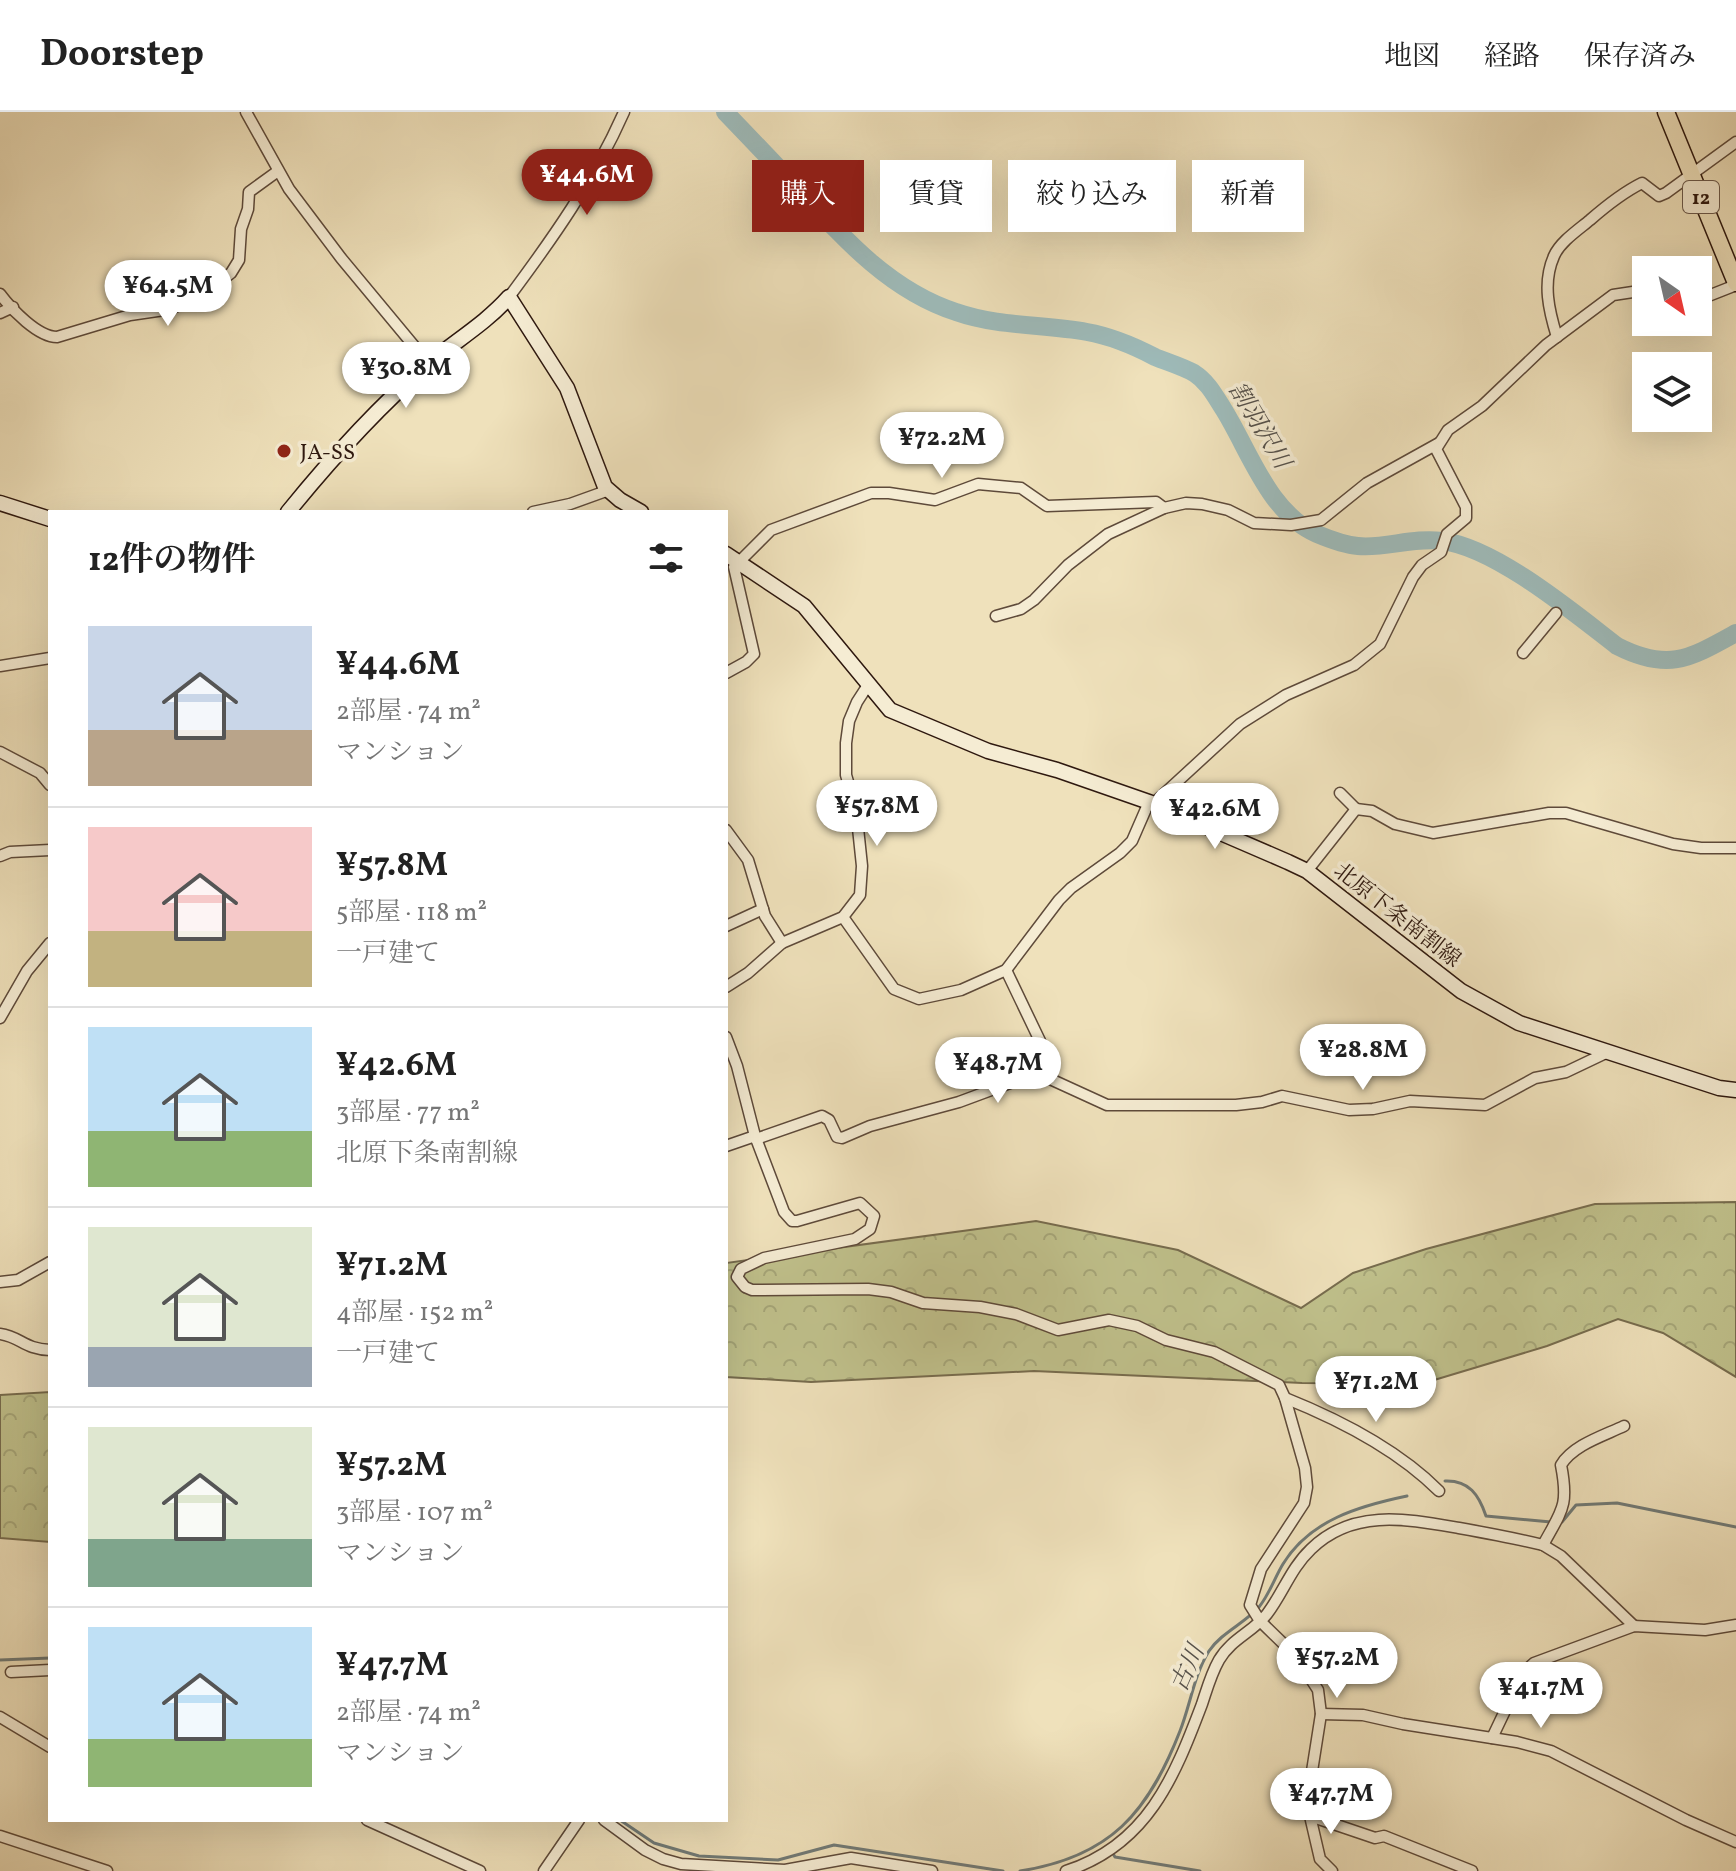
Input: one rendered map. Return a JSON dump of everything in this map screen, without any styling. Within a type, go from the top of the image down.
[{"type":"main road","name":"12","points":[[1666,112],[1736,284]]},
{"type":"main road","points":[[290,510],[334,456],[429,364],[482,325],[509,297],[567,388],[605,487],[638,510]]},
{"type":"main road","points":[[0,503],[48,518]]},
{"type":"main road","name":"北原下条南割線","points":[[732,558],[804,606],[890,710],[988,751],[1057,770],[1151,803],[1307,871],[1461,991],[1519,1023],[1719,1088],[1736,1090]]},
{"type":"street","points":[[246,112],[278,171],[341,258],[429,364]]},
{"type":"street","points":[[509,297],[567,218],[597,168],[624,112]]},
{"type":"street","points":[[1557,337],[1547,302],[1554,256],[1563,244],[1627,191],[1642,183],[1659,196],[1666,193],[1736,142]]},
{"type":"street","points":[[0,294],[47,337],[57,337],[130,315],[171,309],[209,290],[231,273],[239,260],[241,229],[248,209],[249,192],[278,171]]},
{"type":"street","points":[[1712,294],[1736,284]]},
{"type":"street","points":[[843,917],[885,980],[905,996],[919,999],[961,990],[1006,970],[1065,894],[1132,841],[1151,803],[1240,724],[1286,695],[1354,665],[1380,644],[1413,577],[1422,565],[1441,552],[1447,534],[1466,518],[1466,507],[1436,449],[1448,430],[1482,406],[1524,363],[1613,295],[1632,292]]},
{"type":"street","points":[[0,313],[13,307]]},
{"type":"street","points":[[996,616],[1021,609],[1034,600],[1068,565],[1108,534],[1164,508],[1186,503],[1202,504],[1228,510],[1254,523],[1291,525],[1321,520],[1367,483],[1439,443]]},
{"type":"street","points":[[728,672],[754,654],[732,558],[771,530],[871,493],[935,500],[978,484],[1021,488],[1047,506],[1156,502],[1164,508]]},
{"type":"street","points":[[551,510],[577,507],[609,490]]},
{"type":"street","points":[[1523,653],[1556,613]]},
{"type":"street","points":[[0,666],[48,658]]},
{"type":"street","points":[[728,986],[748,973],[782,943],[843,917],[860,895],[862,883],[856,809],[846,775],[846,743],[849,721],[868,685]]},
{"type":"street","points":[[0,752],[40,773],[48,783]]},
{"type":"street","points":[[1340,793],[1356,809],[1372,811],[1395,824],[1433,833],[1549,813],[1566,813],[1673,844],[1736,848]]},
{"type":"street","points":[[1307,871],[1356,809]]},
{"type":"street","points":[[728,833],[748,860],[763,909],[782,943]]},
{"type":"street","points":[[0,856],[10,852],[48,850]]},
{"type":"street","points":[[728,925],[763,909]]},
{"type":"street","points":[[0,1018],[27,971],[48,945]]},
{"type":"street","points":[[1006,970],[1040,1041],[1035,1073]]},
{"type":"street","points":[[728,1042],[756,1137],[784,1212],[792,1221],[860,1203],[874,1216],[870,1229],[855,1239],[764,1258],[741,1269],[737,1277],[745,1287],[761,1291],[826,1288],[891,1292],[923,1303],[980,1307],[1016,1314],[1058,1330],[1109,1320],[1137,1326],[1166,1340],[1214,1352],[1279,1385],[1285,1398],[1305,1468],[1307,1487],[1304,1503],[1261,1569],[1256,1615],[1218,1662],[1170,1780],[1143,1822],[1116,1846],[1092,1861],[1066,1871]]},
{"type":"street","points":[[728,1145],[822,1116],[829,1120],[837,1137],[842,1138],[870,1126],[959,1102],[1035,1073],[1054,1078],[1107,1105],[1236,1105],[1282,1096],[1349,1110],[1373,1109],[1410,1101],[1485,1105],[1535,1078],[1566,1072],[1608,1052]]},
{"type":"street","points":[[0,1282],[18,1280],[48,1263]]},
{"type":"street","points":[[0,1334],[10,1335],[28,1347],[48,1350]]},
{"type":"street","points":[[1285,1398],[1313,1409],[1387,1450],[1415,1469],[1439,1491]]},
{"type":"street","points":[[1543,1545],[1567,1495],[1561,1465],[1566,1457],[1587,1443],[1624,1426]]},
{"type":"street","points":[[1256,1615],[1266,1615],[1300,1559],[1323,1539],[1355,1523],[1376,1518],[1404,1518],[1543,1545],[1561,1556],[1634,1626]]},
{"type":"street","points":[[1256,1615],[1308,1672],[1318,1690],[1321,1714],[1307,1803],[1320,1859],[1332,1871]]},
{"type":"street","points":[[1492,1738],[1523,1673],[1534,1663],[1634,1626],[1705,1630],[1736,1625]]},
{"type":"street","points":[[11,1672],[48,1670]]},
{"type":"street","points":[[1321,1714],[1363,1715],[1551,1751],[1736,1842]]},
{"type":"street","points":[[0,1717],[48,1746]]},
{"type":"street","points":[[1310,1816],[1375,1838],[1384,1836],[1472,1871]]},
{"type":"street","points":[[371,1822],[480,1871]]},
{"type":"street","points":[[544,1871],[578,1822]]},
{"type":"street","points":[[607,1822],[654,1855],[681,1864],[775,1870],[842,1860],[867,1860],[932,1871]]},
{"type":"street","points":[[0,1836],[107,1871]]},
{"type":"street","points":[[842,1860],[849,1871]]},
{"type":"green space","points":[[1736,1202],[1736,1377],[1663,1333],[1618,1319],[1547,1346],[1421,1384],[1302,1383],[1034,1371],[811,1382],[728,1377],[728,1263],[1036,1221],[1178,1250],[1301,1308],[1353,1273],[1426,1249],[1595,1204]]},
{"type":"green space","points":[[48,1392],[48,1542],[0,1538],[0,1395]]},
{"type":"waterway","name":"割羽沢川","points":[[725,112],[870,262],[932,303],[972,317],[1104,336],[1194,373],[1214,395],[1273,497],[1300,524],[1317,534],[1358,546],[1431,540],[1463,546],[1486,555],[1533,583],[1617,646],[1650,659],[1678,659],[1705,650],[1736,633]]},
{"type":"waterway","name":"古川","points":[[1445,1481],[1461,1483],[1472,1490],[1486,1516],[1551,1522]]},
{"type":"waterway","name":"古川","points":[[1020,1871],[1078,1855],[1102,1842],[1139,1808],[1168,1760],[1209,1651],[1259,1607],[1283,1564],[1307,1536],[1354,1510],[1407,1496]]},
{"type":"waterway","name":"古川","points":[[1559,1522],[1576,1505],[1617,1503],[1736,1527]]},
{"type":"waterway","name":"古川","points":[[0,1660],[48,1658]]},
{"type":"waterway","name":"古川","points":[[623,1822],[654,1843],[699,1856],[778,1860],[834,1845],[1003,1871]]},
{"type":"waterway","points":[[1112,1852],[1115,1857],[1200,1871]]},
{"type":"place","name":"JA-SS","points":[[284,451]]}]
